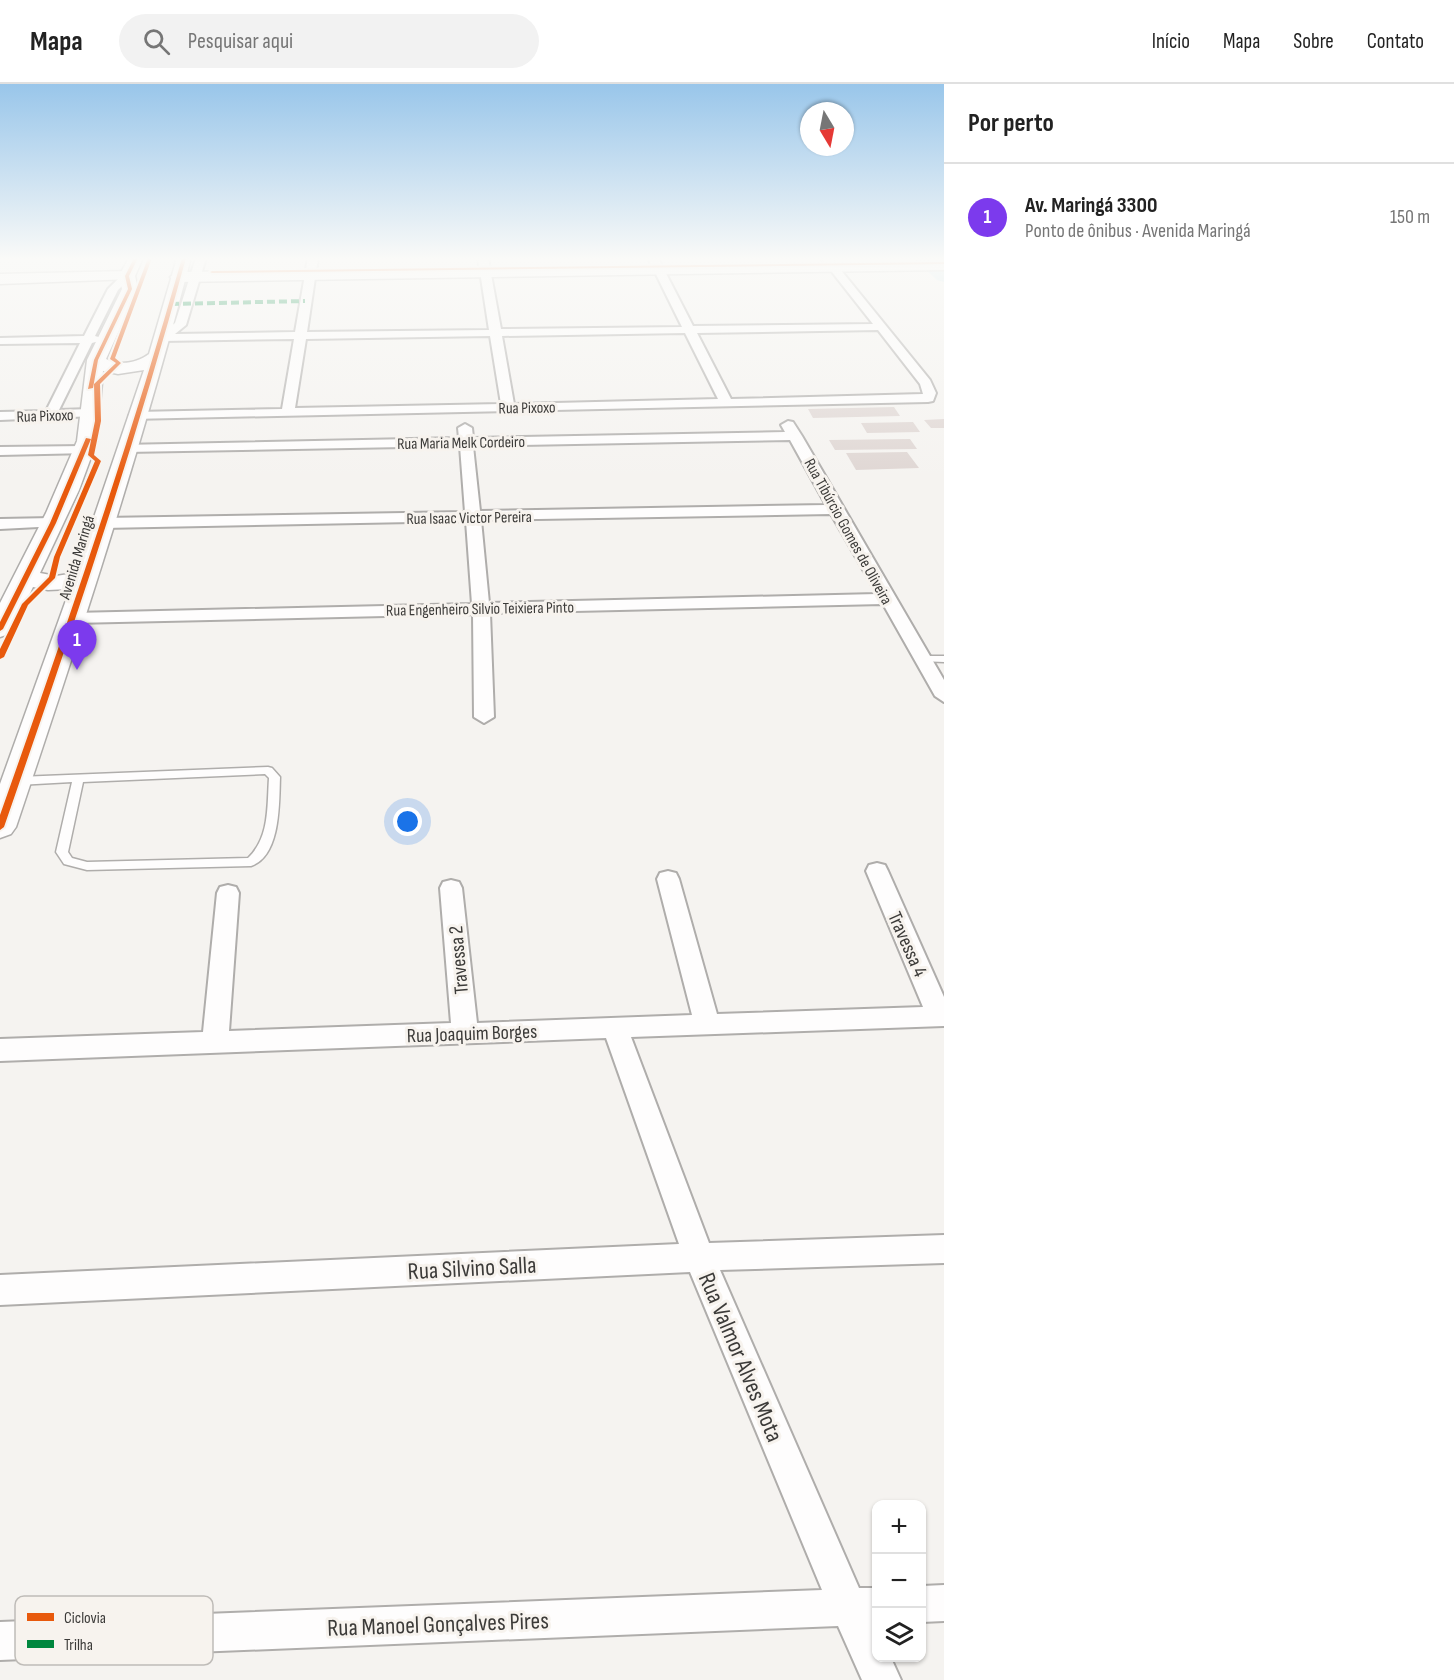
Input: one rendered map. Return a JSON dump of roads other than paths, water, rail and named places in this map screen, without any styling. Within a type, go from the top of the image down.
[{"type":"main road","name":"Avenida Maringá","points":[[2,623],[53,523],[84,450],[90,413],[90,387],[96,360],[109,332]]},
{"type":"main road","name":"Avenida Maringá","points":[[0,828],[73,618],[136,416],[165,332]]},
{"type":"main road","points":[[96,360],[107,366],[123,368],[145,364],[159,347]]},
{"type":"main road","points":[[73,478],[94,471],[104,471],[117,477]]},
{"type":"main road","points":[[26,576],[46,584],[62,584],[86,578]]},
{"type":"street","name":"Avenida Maringá","points":[[50,415],[91,332]]},
{"type":"street","points":[[159,347],[302,335],[528,332]]},
{"type":"street","points":[[690,332],[726,404]]},
{"type":"street","name":"Rua Pixoxo","points":[[136,416],[928,398],[930,393],[926,383],[885,332]]},
{"type":"street","points":[[494,333],[508,407]]},
{"type":"street","points":[[288,413],[302,335]]},
{"type":"street","points":[[0,341],[106,339]]},
{"type":"street","name":"Rua Tibúrcio Gomes de Oliveira","points":[[774,403],[944,696]]},
{"type":"street","points":[[462,409],[467,442],[481,608],[484,717]]},
{"type":"street","name":"Rua Pixoxo","points":[[0,416],[90,413]]},
{"type":"street","name":"Rua Maria Melk Cordeiro","points":[[126,448],[795,436]]},
{"type":"street","points":[[0,451],[84,450]]},
{"type":"street","name":"Rua Isaac Victor Pereira","points":[[103,523],[835,509]]},
{"type":"street","points":[[0,524],[53,523]]},
{"type":"street","name":"Rua Engenheiro Silvio Teixiera Pinto","points":[[73,618],[886,599]]},
{"type":"street","name":"Travessa 4","points":[[877,871],[942,1016]]},
{"type":"street","points":[[668,879],[707,1025]]},
{"type":"street","name":"Travessa 2","points":[[452,888],[465,1033]]},
{"type":"street","points":[[215,1043],[228,893]]},
{"type":"street","name":"Rua Joaquim Borges","points":[[0,1050],[942,1016]]},
{"type":"street","name":"Rua Valmor Alves Mota","points":[[615,1028],[699,1257],[862,1606],[882,1680]]},
{"type":"street","name":"Rua Silvino Salla","points":[[0,1290],[699,1257],[944,1249]]},
{"type":"street","points":[[926,1604],[944,1603]]},
{"type":"street","name":"Rua Manoel Gonçalves Pires","points":[[213,1632],[862,1606]]},
{"type":"street","name":"Rua Manoel Gonçalves Pires","points":[[0,1641],[15,1640]]},
{"type":"lane","points":[[924,660],[944,659]]},
{"type":"lane","points":[[18,781],[78,778],[268,770],[274,777],[269,838],[263,853],[251,862],[87,866],[68,861],[62,852],[78,778]]},
{"type":"place","name":"Av. Maringá 3300","points":[[77,670]]}]
